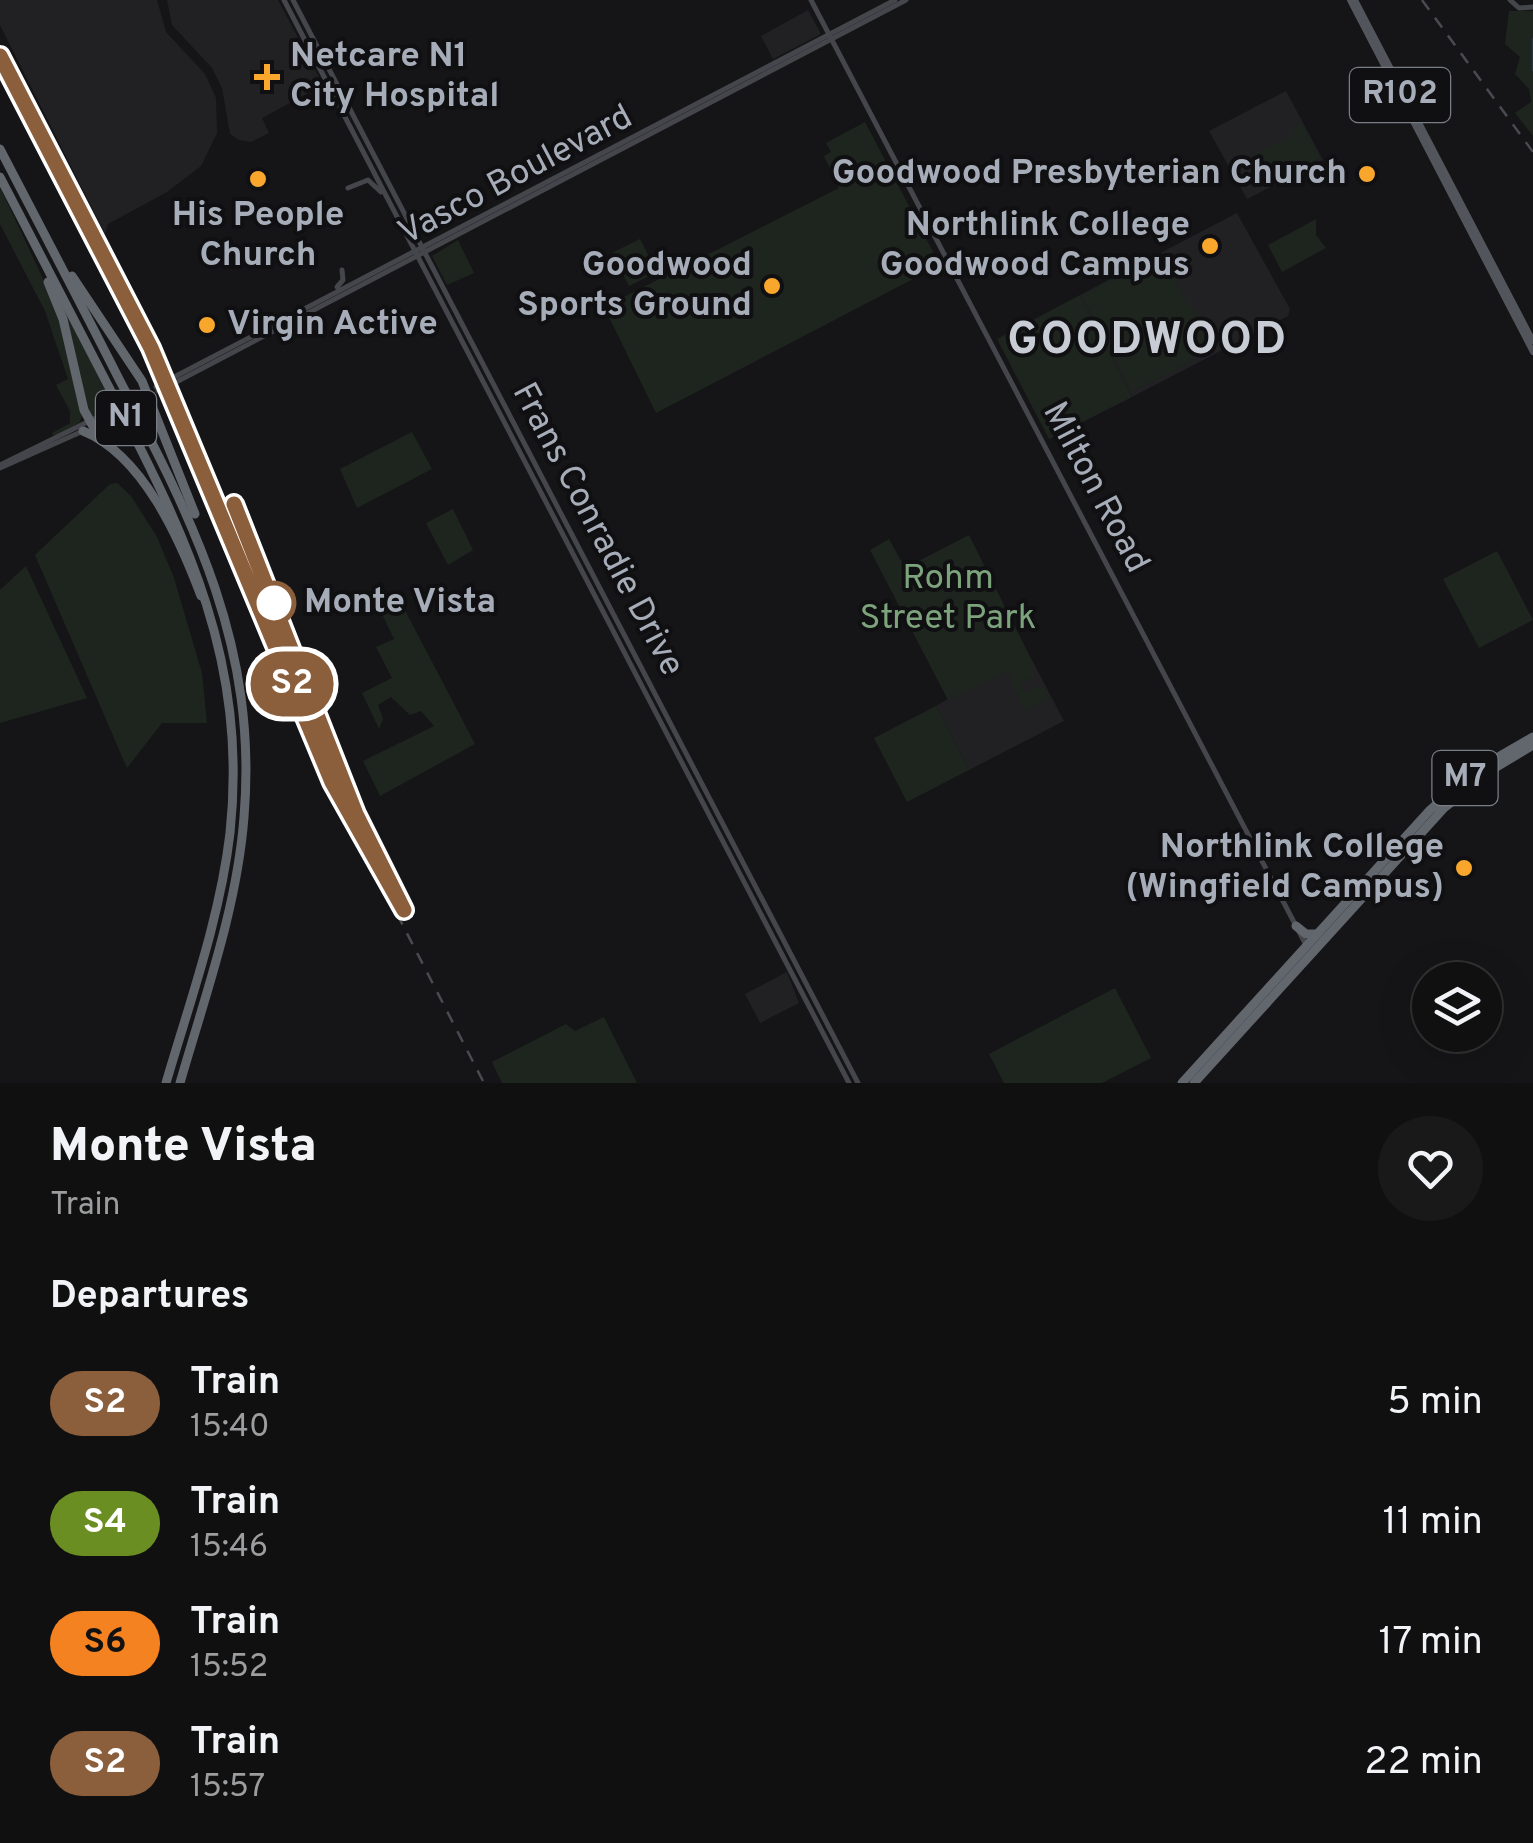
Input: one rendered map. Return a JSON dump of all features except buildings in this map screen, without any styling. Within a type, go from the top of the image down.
[{"type":"highway","name":"N1","points":[[0,149],[189,513],[219,589],[243,709],[244,822],[228,918],[180,1083]]},
{"type":"highway","points":[[0,179],[60,310],[84,410],[100,439]]},
{"type":"highway","name":"N1","points":[[0,179],[182,530],[207,595],[225,670],[233,766],[227,853],[214,918],[166,1083]]},
{"type":"highway","points":[[40,227],[150,392],[212,559],[219,589]]},
{"type":"highway","points":[[83,431],[100,439],[131,470],[163,516],[197,584],[225,670]]},
{"type":"highway","name":"M7","points":[[1182,1083],[1409,833],[1474,772],[1533,738]]},
{"type":"highway","name":"M7","points":[[1194,1083],[1419,833],[1470,786],[1533,746]]},
{"type":"highway","points":[[1409,833],[1458,790],[1470,786],[1474,772]]},
{"type":"highway","points":[[1281,988],[1307,952],[1306,945],[1315,944],[1367,892]]},
{"type":"highway","points":[[1296,926],[1306,934],[1316,934]]},
{"type":"main road","name":"Frans Conradie Drive","points":[[284,0],[858,1083]]},
{"type":"main road","name":"Frans Conradie Drive","points":[[293,0],[419,252],[849,1083]]},
{"type":"main road","name":"Milton Road","points":[[811,0],[1306,945]]},
{"type":"main road","name":"Vasco Boulevard","points":[[830,37],[895,0]]},
{"type":"main road","name":"Vasco Boulevard","points":[[93,423],[906,0]]},
{"type":"main road","name":"R102","points":[[1352,0],[1533,341]]},
{"type":"main road","name":"R102","points":[[1352,0],[1533,352]]},
{"type":"main road","points":[[1510,0],[1517,7],[1531,7]]},
{"type":"main road","points":[[348,188],[361,181],[373,182],[389,202]]},
{"type":"main road","points":[[360,191],[361,181]]},
{"type":"main road","name":"Vasco Boulevard","points":[[179,377],[332,293],[419,252]]},
{"type":"main road","points":[[332,293],[343,280],[342,270]]},
{"type":"main road","points":[[0,467],[93,423]]},
{"type":"main road","points":[[0,467],[93,423]]},
{"type":"shaded area","points":[[0,0],[157,0],[166,32],[205,74],[216,98],[217,133],[201,166],[167,192],[108,224],[105,234],[0,25]]},
{"type":"shaded area","name":"Netcare N1 City Hospital","points":[[167,0],[278,0],[323,85],[262,118],[269,133],[251,142],[239,140],[230,134],[222,88],[212,68],[172,25]]},
{"type":"shaded area","points":[[808,10],[821,34],[773,59],[761,36]]},
{"type":"shaded area","points":[[1286,91],[1323,160],[1247,199],[1209,131]]},
{"type":"shaded area","points":[[1237,213],[1290,309],[1288,316],[1132,397],[1080,295]]},
{"type":"shaded area","points":[[1011,620],[1064,721],[969,770],[936,706],[948,699],[929,663]]},
{"type":"shaded area","points":[[787,972],[799,1003],[760,1023],[745,994]]},
{"type":"green space","points":[[1509,11],[1533,11],[1533,136],[1515,113],[1531,102],[1529,89],[1515,74],[1520,57],[1505,44]]},
{"type":"green space","name":"Goodwood Sports Ground","points":[[865,122],[940,265],[656,413],[604,307],[839,188],[824,156],[831,152],[826,143]]},
{"type":"green space","points":[[1301,122],[1320,158],[1268,185],[1252,154],[1288,139]]},
{"type":"green space","points":[[0,187],[59,313],[82,414],[80,422],[55,438],[52,433],[70,423],[70,411],[56,385],[68,379],[45,311],[0,224]]},
{"type":"green space","points":[[1316,219],[1316,235],[1326,248],[1282,272],[1268,245]]},
{"type":"green space","points":[[640,239],[657,272],[629,286],[612,253]]},
{"type":"green space","points":[[458,240],[474,273],[447,285],[432,256]]},
{"type":"green space","points":[[1162,253],[1189,306],[1207,322],[1207,335],[1194,357],[1132,391],[1082,295]]},
{"type":"green space","points":[[50,280],[114,405],[92,417],[89,416]]},
{"type":"green space","points":[[1080,295],[1132,397],[1049,439],[997,339]]},
{"type":"green space","points":[[412,432],[432,469],[357,508],[340,469]]},
{"type":"green space","points":[[117,483],[131,496],[157,537],[174,578],[202,673],[207,723],[162,723],[127,768],[35,555],[110,484]]},
{"type":"green space","points":[[453,509],[473,550],[448,565],[426,523]]},
{"type":"green space","name":"Rohm Street Park","points":[[969,535],[1035,667],[1031,670],[1034,676],[1023,682],[1017,677],[1025,692],[1041,684],[1049,699],[1024,711],[1008,671],[948,700],[870,550],[889,539],[905,568]]},
{"type":"green space","points":[[1497,551],[1533,620],[1479,648],[1443,579]]},
{"type":"green space","points":[[26,566],[87,698],[0,723],[0,590]]},
{"type":"green space","points":[[397,595],[475,744],[380,796],[363,761],[434,726],[421,711],[410,715],[391,697],[378,705],[383,719],[379,729],[362,693],[392,678],[376,647],[394,639],[382,614]]},
{"type":"green space","points":[[936,706],[969,770],[907,802],[874,738]]},
{"type":"green space","points":[[1115,988],[1151,1058],[1102,1083],[1004,1083],[989,1054]]},
{"type":"green space","points":[[604,1017],[637,1083],[502,1083],[492,1062],[566,1024],[575,1031]]},
{"type":"waterway","points":[[1533,39],[1533,70]]},
{"type":"railway","points":[[1422,0],[1533,152]]},
{"type":"railway","points":[[0,56],[151,349],[343,809],[484,1083]]},
{"type":"train","name":"S2","points":[[0,56],[151,348],[332,782],[404,910],[356,814],[234,504]]},
{"type":"place","name":"Netcare N1 City Hospital","points":[[267,77]]},
{"type":"place","name":"Goodwood Presbyterian Church","points":[[1367,174]]},
{"type":"place","name":"His People Church","points":[[258,179]]},
{"type":"place","name":"Northlink College Goodwood Campus","points":[[1210,246]]},
{"type":"place","name":"Goodwood Sports Ground","points":[[772,286]]},
{"type":"place","name":"Virgin Active","points":[[207,325]]},
{"type":"place","name":"Monte Vista","points":[[274,603]]},
{"type":"place","name":"Northlink College (Wingfield Campus)","points":[[1464,868]]},
{"type":"district","name":"GOODWOOD","points":[[1148,341]]}]
